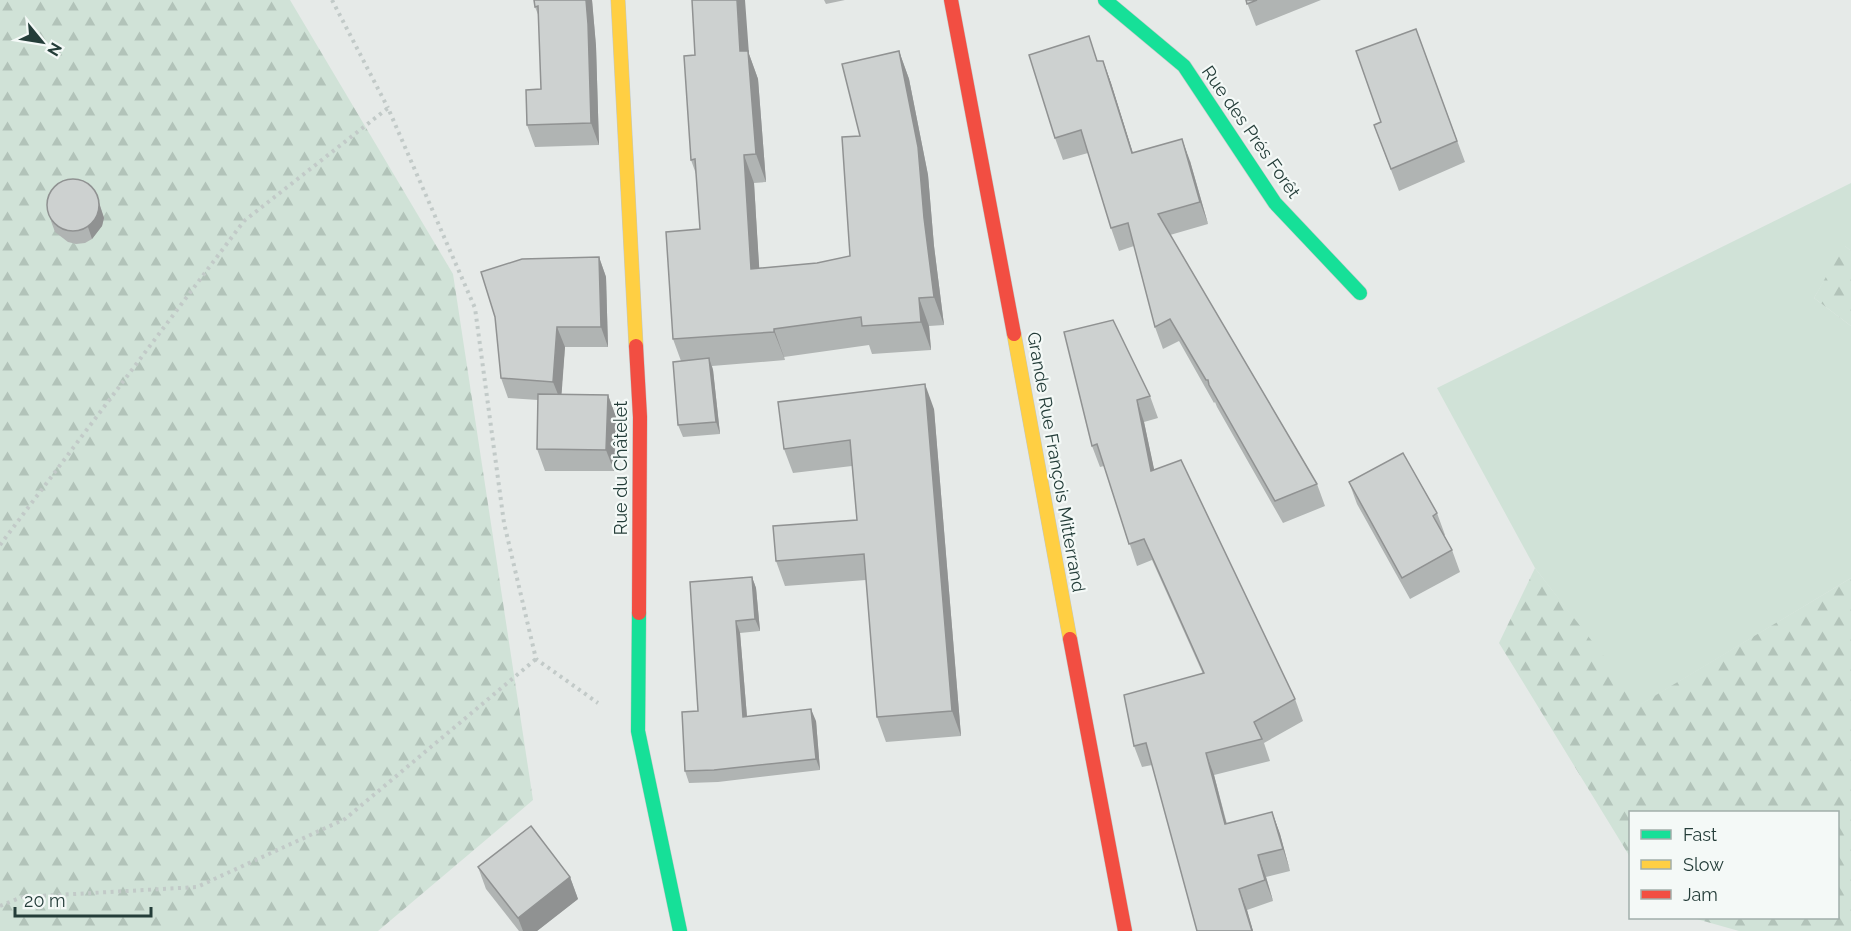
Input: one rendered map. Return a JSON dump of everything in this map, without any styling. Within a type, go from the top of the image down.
[{"type":"street","name":"Rue du Châtelet","points":[[618,0],[640,417],[638,730],[680,931]]},
{"type":"street","name":"Grande Rue François Mitterrand","points":[[951,0],[1049,514],[1075,667],[1125,931]]},
{"type":"street","name":"Rue des Prés Forêt","points":[[1106,0],[1184,66],[1275,203],[1360,293]]},
{"type":"path","points":[[332,0],[388,108],[475,308],[504,523],[536,659],[638,730]]},
{"type":"path","points":[[0,545],[244,221],[388,108]]},
{"type":"path","points":[[0,906],[22,897],[196,887],[345,819],[536,659]]},
{"type":"green space","points":[[0,0],[290,0],[453,274],[533,800],[378,931],[0,931]]},
{"type":"green space","points":[[1851,183],[1851,251],[1845,246],[1814,298],[1851,326],[1851,578],[1640,705],[1535,568],[1437,388]]},
{"type":"green space","points":[[1844,245],[1851,251],[1851,326],[1814,298]]},
{"type":"green space","points":[[1535,568],[1641,704],[1851,578],[1851,931],[1739,931],[1697,919],[1839,919],[1839,811],[1629,811],[1629,855],[1499,643]]},
{"type":"building","points":[[534,0],[586,0],[591,123],[527,125],[526,90],[541,89],[538,6],[535,7]]},
{"type":"building","points":[[692,0],[737,0],[740,51],[748,51],[756,154],[744,155],[751,269],[817,263],[850,256],[842,137],[860,136],[842,64],[899,51],[918,147],[934,297],[919,298],[921,322],[862,326],[861,317],[774,329],[774,332],[673,339],[666,232],[700,229],[695,159],[691,160],[684,56],[695,55]]},
{"type":"building","points":[[1416,29],[1457,141],[1391,169],[1374,125],[1381,122],[1356,51]]},
{"type":"building","points":[[1089,36],[1097,61],[1103,61],[1132,153],[1182,139],[1200,202],[1158,214],[1317,484],[1275,501],[1208,380],[1170,319],[1155,327],[1128,223],[1111,228],[1081,130],[1055,138],[1029,55]]},
{"type":"building","points":[[73,179],[87,183],[95,191],[99,205],[95,219],[87,227],[73,231],[59,227],[51,219],[47,205],[51,191],[59,183]]},
{"type":"building","points":[[599,257],[601,327],[557,327],[553,382],[501,378],[495,317],[481,272],[522,259]]},
{"type":"building","points":[[1113,320],[1150,396],[1137,400],[1151,471],[1181,460],[1295,699],[1254,722],[1262,739],[1206,753],[1225,824],[1272,812],[1283,849],[1258,855],[1265,880],[1239,889],[1252,931],[1197,931],[1146,743],[1134,746],[1124,695],[1204,673],[1144,539],[1129,544],[1097,444],[1092,446],[1064,332]]},
{"type":"building","points":[[709,358],[716,422],[678,425],[673,362]]},
{"type":"building","points":[[925,384],[952,711],[877,717],[864,554],[776,561],[773,526],[857,520],[850,440],[784,449],[778,402]]},
{"type":"building","points":[[538,394],[608,395],[606,450],[537,449]]},
{"type":"building","points":[[1403,453],[1437,513],[1433,516],[1452,550],[1402,578],[1349,482]]},
{"type":"building","points":[[752,577],[755,619],[736,621],[743,717],[811,709],[816,759],[685,771],[682,712],[698,711],[690,582]]},
{"type":"building","points":[[531,826],[570,877],[518,918],[478,867]]},
{"type":"traffic: fast","points":[[1105,0],[1184,66],[1275,203],[1360,293]]},
{"type":"traffic: fast","points":[[639,613],[638,731],[680,931]]},
{"type":"traffic: slow","points":[[618,0],[636,346]]},
{"type":"traffic: slow","points":[[1014,334],[1070,639]]},
{"type":"traffic: jam","points":[[951,0],[1014,334]]},
{"type":"traffic: jam","points":[[636,346],[640,417],[639,613]]},
{"type":"traffic: jam","points":[[1070,639],[1125,931]]}]
